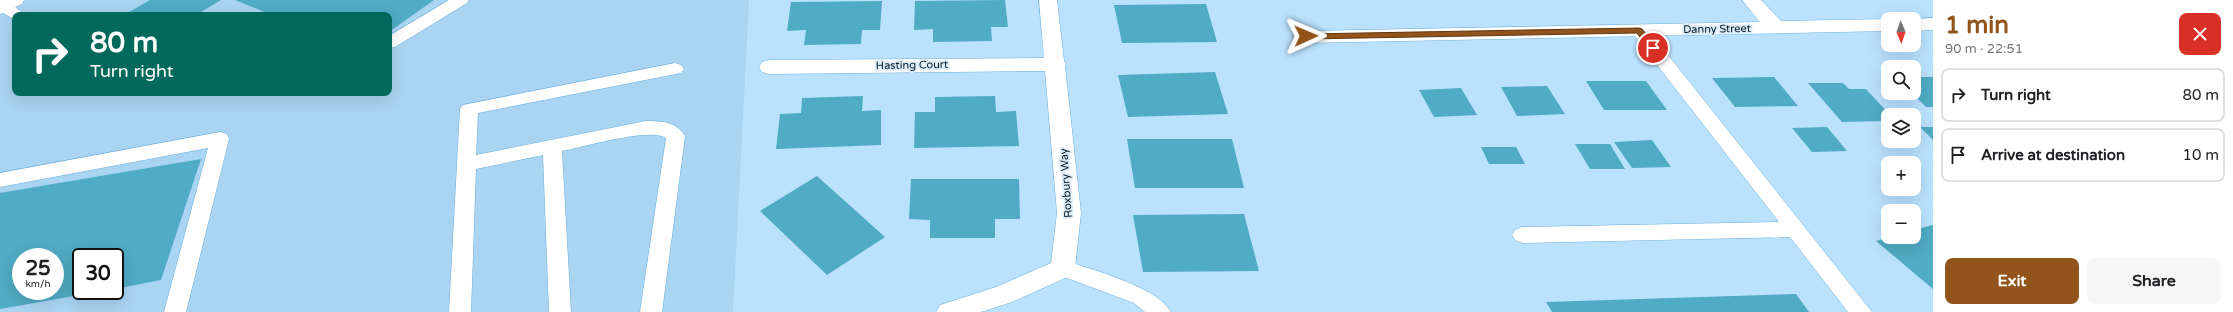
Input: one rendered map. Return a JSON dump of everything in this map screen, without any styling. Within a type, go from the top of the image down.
[{"type":"street","name":"Roxbury Way","points":[[1048,0],[1056,64],[1069,213],[1063,268]]},
{"type":"street","points":[[1752,0],[1777,28]]},
{"type":"street","points":[[1921,25],[1933,24]]},
{"type":"street","name":"Danny Street","points":[[1306,36],[1881,25]]},
{"type":"street","name":"Hasting Court","points":[[768,66],[1056,64]]},
{"type":"street","points":[[949,312],[1004,295],[1063,268]]},
{"type":"lane","points":[[392,41],[461,0]]},
{"type":"lane","points":[[1639,30],[1860,312]]},
{"type":"lane","points":[[460,312],[469,109],[675,69]]},
{"type":"lane","points":[[466,164],[646,127],[660,127],[671,130],[676,136],[651,312]]},
{"type":"lane","points":[[0,180],[220,139],[175,312]]},
{"type":"lane","points":[[552,146],[560,312]]},
{"type":"lane","points":[[1522,235],[1794,228]]},
{"type":"lane","points":[[1063,268],[1142,297],[1160,312]]},
{"type":"shaded area","points":[[0,0],[749,0],[733,312],[0,312]]},
{"type":"building","points":[[150,0],[221,0],[201,12],[129,12]]},
{"type":"building","points":[[235,0],[434,0],[392,30],[392,12],[265,12]]},
{"type":"building","points":[[1005,0],[1008,27],[991,27],[992,41],[933,42],[933,29],[914,30],[915,1]]},
{"type":"building","points":[[882,1],[880,30],[862,30],[861,44],[804,45],[806,30],[787,31],[791,2]]},
{"type":"building","points":[[1206,4],[1217,42],[1122,43],[1114,5]]},
{"type":"building","points":[[1215,72],[1228,114],[1128,117],[1118,75]]},
{"type":"building","points":[[1774,77],[1798,106],[1735,107],[1712,78]]},
{"type":"building","points":[[1921,77],[1933,77],[1933,107],[1926,107],[1919,100],[1921,100]]},
{"type":"building","points":[[1586,81],[1646,81],[1667,110],[1604,110]]},
{"type":"building","points":[[1808,83],[1843,83],[1849,89],[1866,89],[1884,108],[1881,108],[1881,121],[1842,122]]},
{"type":"building","points":[[1547,86],[1565,114],[1517,116],[1501,87]]},
{"type":"building","points":[[1461,88],[1477,115],[1434,117],[1419,90]]},
{"type":"building","points":[[863,96],[862,111],[881,110],[881,145],[776,149],[780,114],[801,113],[802,98]]},
{"type":"building","points":[[995,96],[996,112],[1016,111],[1019,146],[914,148],[915,112],[935,112],[935,97]]},
{"type":"building","points":[[1827,127],[1847,151],[1812,152],[1792,128]]},
{"type":"building","points":[[1921,127],[1933,127],[1933,140],[1921,128]]},
{"type":"building","points":[[1127,139],[1232,139],[1244,188],[1135,188]]},
{"type":"building","points":[[1652,140],[1671,167],[1632,168],[1614,142]]},
{"type":"building","points":[[1575,144],[1610,144],[1625,169],[1590,169]]},
{"type":"building","points":[[1481,147],[1516,147],[1525,164],[1489,164]]},
{"type":"building","points":[[201,159],[161,280],[124,287],[124,248],[72,248],[72,296],[64,298],[64,248],[12,248],[12,300],[51,300],[0,309],[0,193]]},
{"type":"building","points":[[817,176],[885,237],[827,275],[760,211]]},
{"type":"building","points":[[911,179],[1019,179],[1020,219],[995,219],[995,238],[930,238],[930,220],[909,219]]},
{"type":"building","points":[[1244,214],[1259,271],[1143,272],[1133,215]]},
{"type":"building","points":[[1933,225],[1933,289],[1876,241],[1881,240],[1881,244],[1921,244],[1921,228]]},
{"type":"building","points":[[1796,294],[1809,312],[1552,312],[1546,302]]},
{"type":"route","points":[[1306,36],[1639,30],[1653,48]]}]
